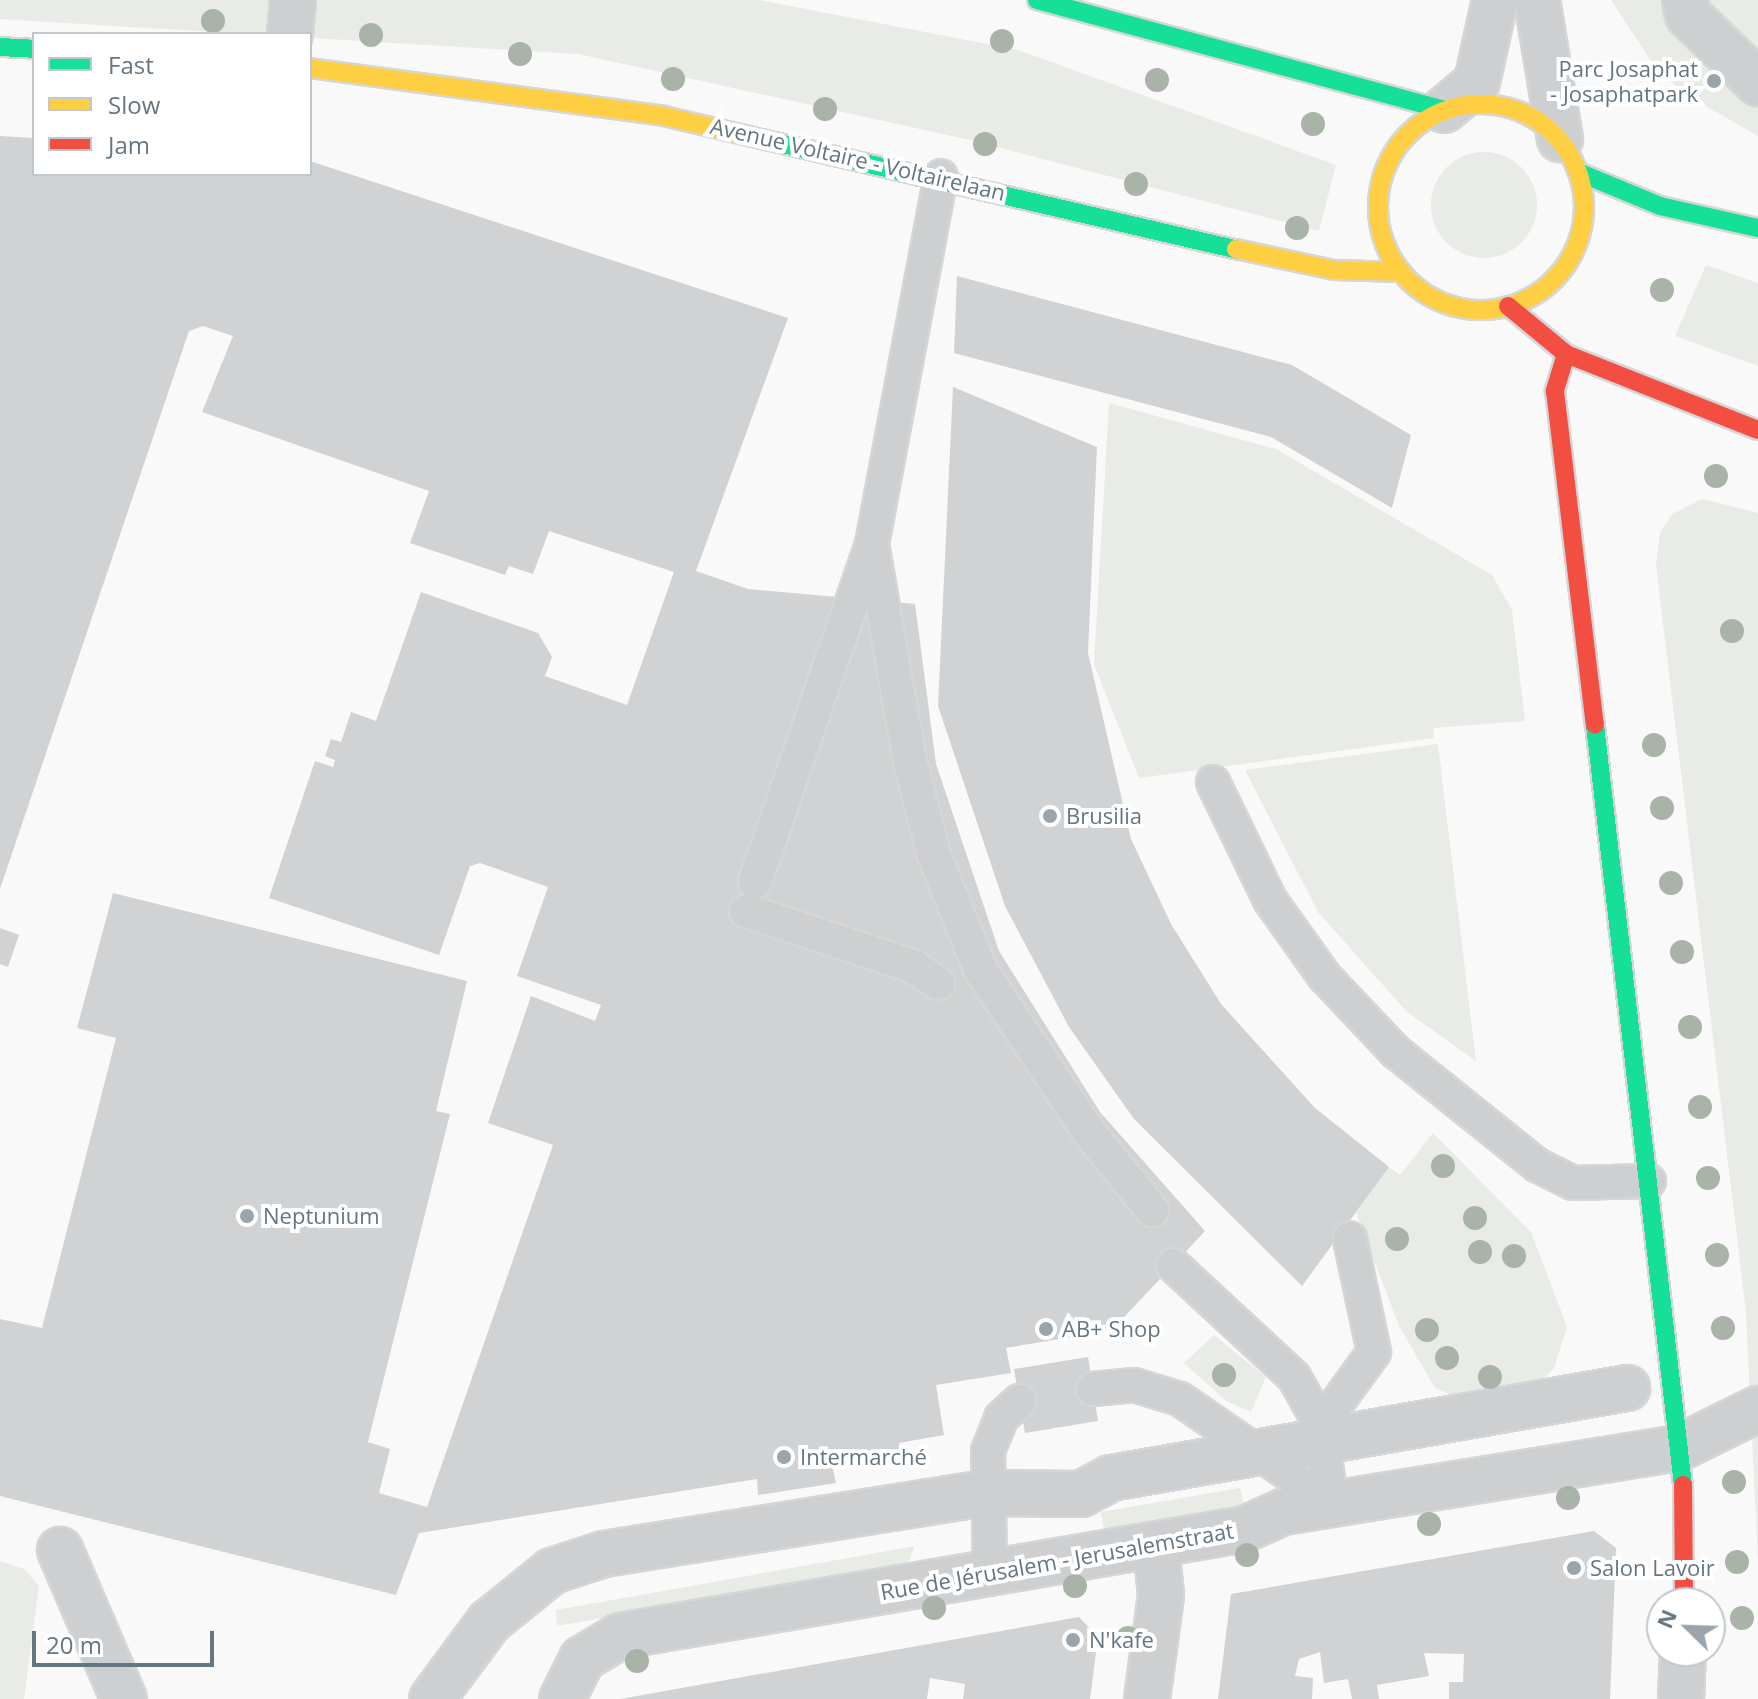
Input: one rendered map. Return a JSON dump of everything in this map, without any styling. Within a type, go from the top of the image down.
[{"type":"street","points":[[290,32],[293,0]]},
{"type":"street","points":[[1037,0],[1444,110],[1510,107],[1569,156],[1660,206],[1758,228]]},
{"type":"street","points":[[1495,0],[1477,82],[1444,110],[1404,137],[1381,179],[1380,228],[1401,272],[1417,289],[1461,308],[1508,306],[1545,287],[1572,254],[1584,214],[1537,0]]},
{"type":"street","points":[[1686,1],[1688,15],[1758,83]]},
{"type":"street","points":[[0,47],[32,49]]},
{"type":"street","name":"Avenue Voltaire - Voltairelaan","points":[[312,68],[664,116],[941,176],[1262,255],[1334,270],[1401,272]]},
{"type":"street","points":[[1508,306],[1566,354],[1758,430]]},
{"type":"street","points":[[1566,354],[1555,391],[1679,1448],[1683,1587]]},
{"type":"street","points":[[432,1699],[489,1622],[552,1571],[604,1554],[985,1493],[1081,1494],[1111,1478],[1257,1453],[1322,1433],[1627,1388]]},
{"type":"street","name":"Rue de Jérusalem - Jerusalemstraat","points":[[562,1699],[582,1659],[620,1636],[1156,1545],[1331,1503],[1679,1448],[1758,1409]]},
{"type":"street","points":[[1147,1699],[1161,1595],[1156,1545]]},
{"type":"street","points":[[60,1550],[124,1699]]},
{"type":"street","points":[[1681,1699],[1682,1667]]},
{"type":"lane","points":[[938,983],[914,967],[750,896],[872,544],[941,176]]},
{"type":"lane","points":[[872,544],[910,762],[934,855],[981,971],[1088,1131],[1152,1210]]},
{"type":"lane","points":[[1213,782],[1270,900],[1325,977],[1396,1052],[1537,1165],[1573,1183],[1649,1181]]},
{"type":"lane","points":[[1322,1433],[1374,1352],[1350,1239]]},
{"type":"lane","points":[[1173,1265],[1294,1377],[1322,1433],[1331,1503]]},
{"type":"lane","points":[[1093,1389],[1134,1385],[1180,1399],[1331,1503]]},
{"type":"lane","points":[[990,1574],[985,1493],[988,1451],[1001,1418],[1019,1401]]},
{"type":"shaded area","points":[[0,0],[760,0],[1018,50],[1336,165],[1319,231],[970,140],[578,54],[312,38],[312,32],[215,32],[0,19]]},
{"type":"shaded area","name":"Parc Josaphat - Josaphatpark","points":[[1611,0],[1758,0],[1758,136],[1685,94],[1655,67]]},
{"type":"shaded area","points":[[1484,152],[1504,156],[1521,168],[1533,185],[1537,205],[1533,225],[1521,242],[1504,254],[1484,258],[1464,254],[1447,242],[1435,225],[1431,205],[1435,185],[1447,168],[1464,156]]},
{"type":"shaded area","points":[[1706,265],[1758,283],[1758,366],[1675,336]]},
{"type":"shaded area","points":[[1109,403],[1276,449],[1492,575],[1512,610],[1525,721],[1433,728],[1434,738],[1139,778],[1094,664]]},
{"type":"shaded area","points":[[1702,499],[1758,513],[1758,1562],[1746,1312],[1656,565],[1660,533],[1672,514]]},
{"type":"shaded area","points":[[1438,744],[1476,1061],[1407,1012],[1318,912],[1245,770]]},
{"type":"shaded area","points":[[1433,1133],[1531,1232],[1567,1327],[1554,1368],[1528,1395],[1484,1409],[1435,1388],[1399,1326],[1356,1213],[1388,1167],[1400,1175]]},
{"type":"shaded area","points":[[1214,1335],[1266,1377],[1251,1412],[1226,1401],[1184,1363]]},
{"type":"shaded area","points":[[1240,1488],[1244,1505],[1104,1530],[1101,1512]]},
{"type":"shaded area","points":[[915,1546],[907,1565],[557,1626],[556,1610]]},
{"type":"shaded area","points":[[0,1561],[24,1569],[39,1586],[24,1699],[0,1699]]},
{"type":"building","points":[[0,136],[32,138],[32,176],[312,176],[312,162],[788,318],[696,571],[748,589],[915,604],[936,764],[999,951],[1100,1112],[1205,1231],[1112,1330],[1006,1348],[1011,1373],[936,1385],[944,1435],[899,1443],[901,1457],[833,1469],[836,1483],[758,1495],[757,1479],[419,1533],[396,1595],[0,1496],[0,1319],[42,1328],[116,1038],[77,1028],[113,893],[467,981],[436,1111],[450,1114],[368,1442],[390,1449],[379,1493],[427,1507],[553,1145],[488,1123],[531,996],[595,1021],[601,1005],[517,976],[548,887],[480,863],[470,866],[439,955],[269,898],[315,761],[333,767],[335,760],[325,756],[331,739],[341,742],[351,712],[376,721],[421,592],[538,633],[552,657],[545,676],[627,705],[674,572],[549,531],[533,574],[509,566],[505,575],[410,543],[429,491],[202,412],[233,336],[203,326],[189,331],[0,889]]},
{"type":"building","points":[[957,276],[1292,365],[1411,435],[1392,508],[1271,437],[954,353]]},
{"type":"building","name":"Brusilia","points":[[953,387],[1097,447],[1088,653],[1131,839],[1171,924],[1221,1004],[1315,1108],[1389,1167],[1302,1286],[1134,1119],[1069,1027],[1005,906],[938,706]]},
{"type":"building","points":[[0,928],[19,935],[8,967],[0,964]]},
{"type":"building","points":[[1088,1357],[1098,1421],[1025,1433],[1014,1369]]},
{"type":"building","points":[[1594,1531],[1616,1548],[1610,1699],[1449,1699],[1449,1682],[1463,1682],[1464,1654],[1424,1653],[1429,1676],[1377,1685],[1379,1699],[1352,1699],[1348,1679],[1324,1683],[1320,1652],[1299,1659],[1295,1676],[1313,1678],[1312,1699],[1218,1699],[1231,1594]]},
{"type":"building","points":[[1079,1617],[1098,1637],[1090,1699],[963,1699],[965,1684],[930,1678],[927,1699],[620,1699]]},
{"type":"traffic: fast","points":[[1037,0],[1444,110]]},
{"type":"traffic: fast","points":[[0,47],[32,49]]},
{"type":"traffic: fast","points":[[753,137],[1236,249]]},
{"type":"traffic: fast","points":[[1578,172],[1660,206],[1758,228]]},
{"type":"traffic: fast","points":[[1595,725],[1683,1485]]},
{"type":"traffic: slow","points":[[312,68],[664,116],[753,137]]},
{"type":"traffic: slow","points":[[1481,104],[1520,112],[1554,134],[1576,168],[1584,207],[1576,246],[1554,280],[1520,302],[1481,310],[1442,302],[1408,280],[1386,246],[1378,207],[1386,168],[1408,134],[1442,112],[1481,104]]},
{"type":"traffic: slow","points":[[1236,249],[1334,270],[1401,272]]},
{"type":"traffic: jam","points":[[1508,306],[1566,354],[1758,430]]},
{"type":"traffic: jam","points":[[1566,354],[1555,391],[1595,725]]},
{"type":"traffic: jam","points":[[1683,1485],[1684,1587]]},
{"type":"place","name":"Parc Josaphat - Josaphatpark","points":[[1714,81]]},
{"type":"place","name":"Brusilia","points":[[1050,816]]},
{"type":"place","name":"Neptunium","points":[[247,1216]]},
{"type":"place","name":"AB+ Shop","points":[[1046,1329]]},
{"type":"place","name":"Intermarché","points":[[784,1457]]},
{"type":"place","name":"Salon Lavoir","points":[[1574,1568]]},
{"type":"place","name":"N'kafe","points":[[1073,1640]]}]
